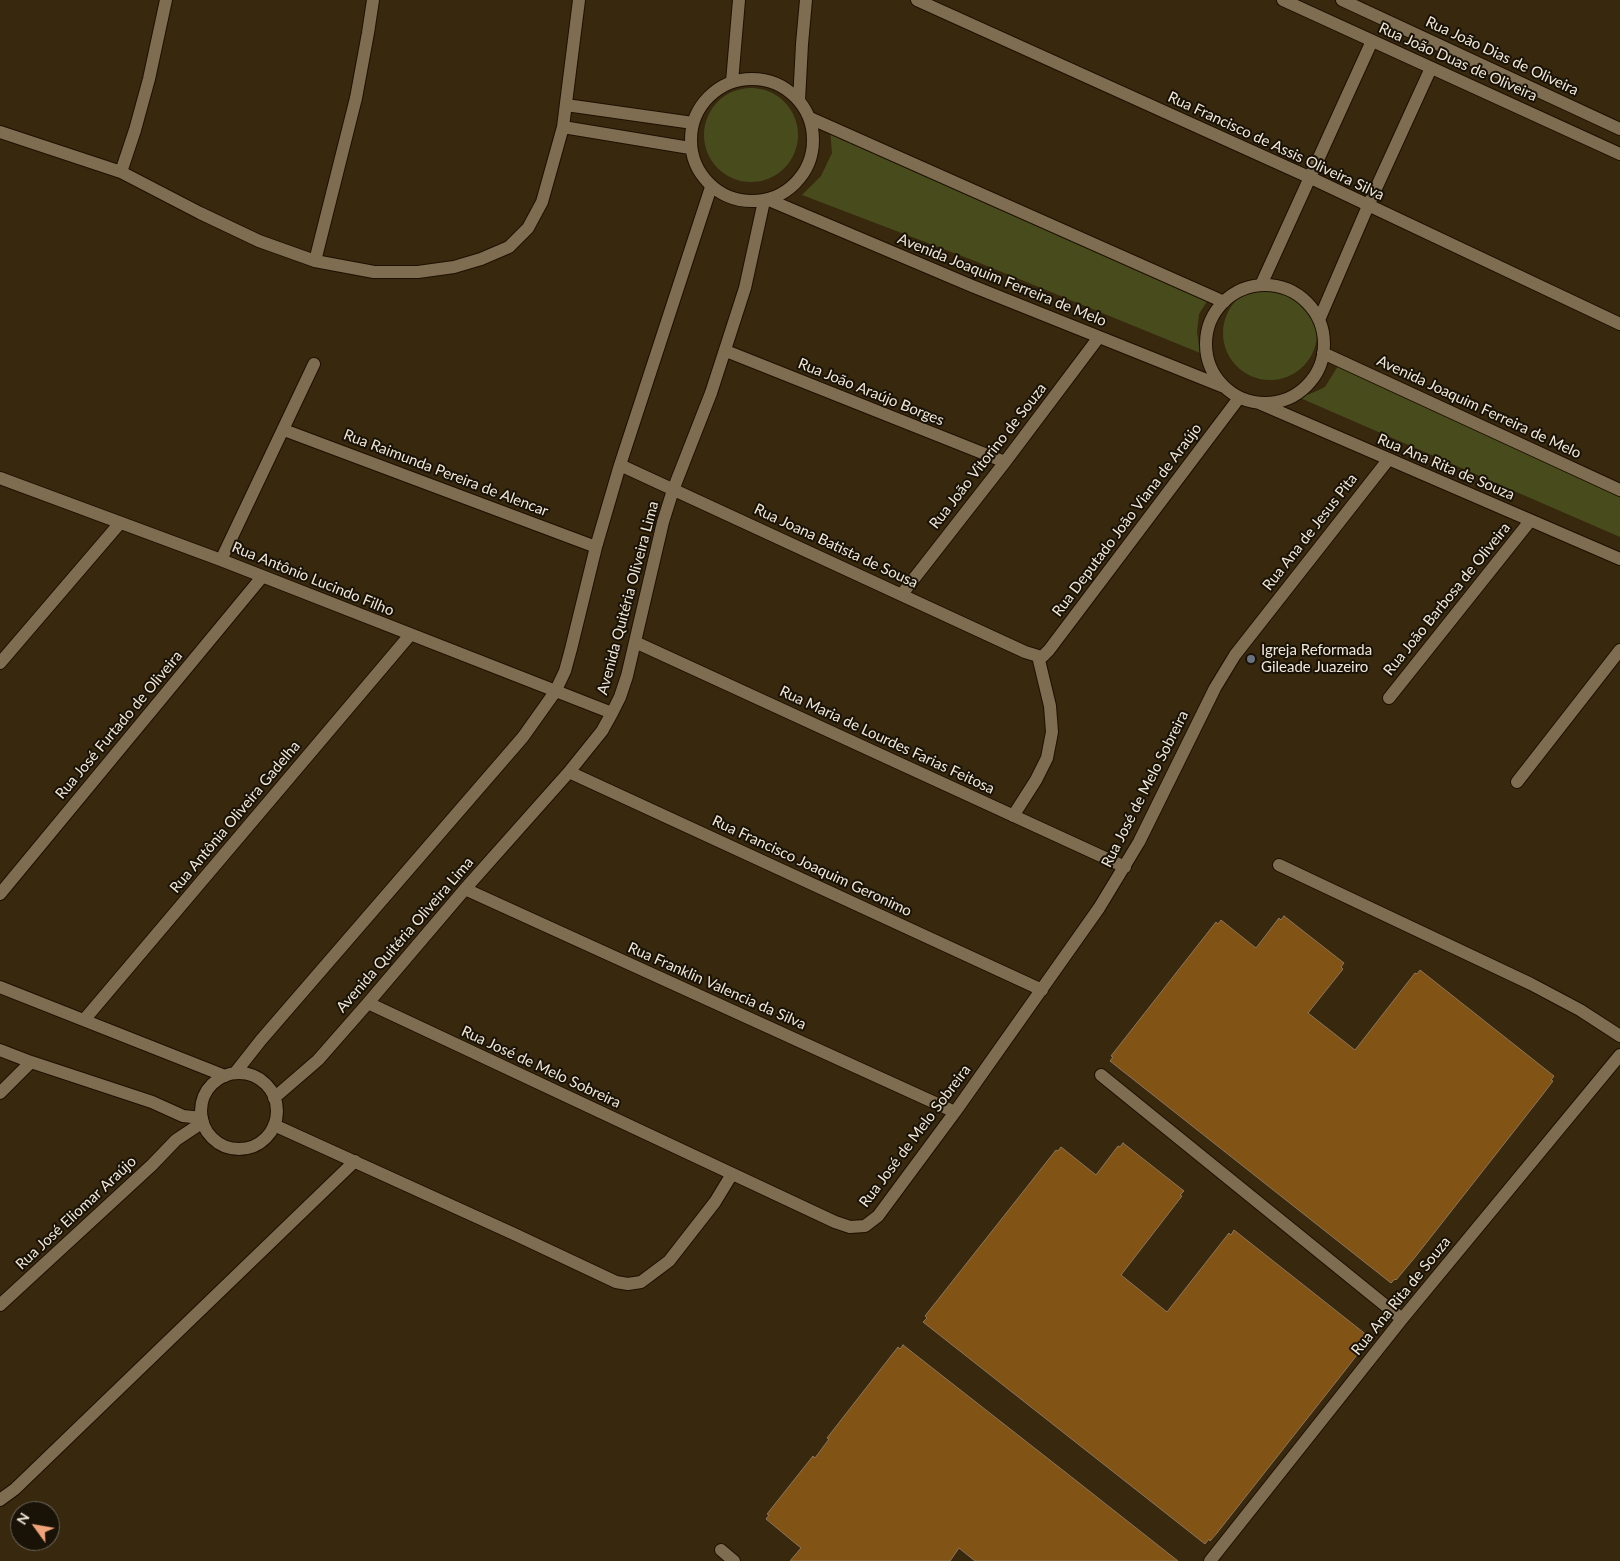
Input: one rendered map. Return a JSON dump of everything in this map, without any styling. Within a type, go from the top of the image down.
[{"type":"street","points":[[121,172],[149,79],[166,0]]},
{"type":"street","points":[[315,261],[356,98],[373,0]]},
{"type":"street","points":[[0,132],[121,172],[259,241],[315,261],[374,272],[418,272],[454,267],[481,259],[509,247],[528,228],[542,202],[563,127],[579,0]]},
{"type":"street","points":[[732,82],[739,0]]},
{"type":"street","points":[[799,101],[806,0]]},
{"type":"street","name":"Rua Francisco de Assis Oliveira Silva","points":[[917,0],[1311,178],[1620,324]]},
{"type":"street","name":"Rua João Duas de Oliveira","points":[[1282,0],[1619,151]]},
{"type":"street","name":"Rua João Dias de Oliveira","points":[[1342,0],[1620,129]]},
{"type":"street","points":[[1261,286],[1372,41]]},
{"type":"street","points":[[1319,320],[1368,206],[1431,68]]},
{"type":"street","points":[[751,79],[769,81],[786,88],[799,101],[810,118],[814,138],[811,158],[802,176],[787,191],[766,200],[745,202],[727,197],[711,187],[698,172],[690,148],[692,123],[704,102],[716,90],[732,82],[751,79]]},
{"type":"street","points":[[566,104],[692,123]]},
{"type":"street","points":[[810,118],[1224,302]]},
{"type":"street","points":[[563,127],[690,148]]},
{"type":"street","points":[[0,987],[230,1074],[245,1073],[255,1076],[270,1089],[276,1107],[274,1125],[266,1136],[256,1144],[244,1148],[230,1148],[218,1143],[209,1134],[202,1120],[201,1105],[205,1093],[214,1082],[230,1074],[261,1040],[517,744],[555,692],[565,671],[596,547],[620,465],[711,187]]},
{"type":"street","name":"Avenida Joaquim Ferreira de Melo","points":[[766,200],[1224,387]]},
{"type":"street","name":"Avenida Quitéria Oliveira Lima","points":[[274,1098],[318,1060],[368,1004],[465,889],[569,772],[602,731],[612,714],[627,676],[663,522],[726,351],[745,288],[766,200]]},
{"type":"street","points":[[1261,286],[1279,287],[1296,293],[1309,305],[1319,320],[1324,336],[1324,353],[1316,374],[1301,391],[1282,401],[1259,403],[1239,398],[1224,387],[1213,372],[1207,354],[1207,336],[1213,318],[1224,302],[1241,290],[1261,286]]},
{"type":"street","name":"Rua João Vitorino de Souza","points":[[902,594],[1006,462],[1099,337]]},
{"type":"street","name":"Rua João Araújo Borges","points":[[726,351],[1006,462]]},
{"type":"street","name":"Avenida Joaquim Ferreira de Melo","points":[[1324,353],[1620,490]]},
{"type":"street","points":[[221,560],[314,364]]},
{"type":"street","name":"Rua Deputado João Viana de Araújo","points":[[1038,656],[1042,657],[1049,650],[1239,398]]},
{"type":"street","name":"Rua Ana Rita de Souza","points":[[1259,403],[1620,559]]},
{"type":"street","name":"Rua Raimunda Pereira de Alencar","points":[[284,430],[596,547]]},
{"type":"street","name":"Rua Ana de Jesus Pita","points":[[1258,625],[1388,460]]},
{"type":"street","name":"Rua Joana Batista de Sousa","points":[[620,465],[1038,656]]},
{"type":"street","name":"Rua Antônio Lucindo Filho","points":[[0,478],[221,560],[612,714]]},
{"type":"street","name":"Rua João Barbosa de Oliveira","points":[[1389,698],[1530,521]]},
{"type":"street","points":[[0,663],[120,523]]},
{"type":"street","name":"Rua José Furtado de Oliveira","points":[[0,894],[262,577]]},
{"type":"street","name":"Rua José de Melo Sobreira","points":[[368,1004],[835,1222],[850,1227],[865,1226],[878,1216],[955,1112],[1099,908],[1139,842],[1215,688],[1235,655],[1258,625]]},
{"type":"street","name":"Rua Antônia Oliveira Gadelha","points":[[84,1020],[410,635]]},
{"type":"street","name":"Rua Maria de Lourdes Farias Feitosa","points":[[635,642],[1125,867]]},
{"type":"street","points":[[1517,782],[1620,650]]},
{"type":"street","points":[[1013,816],[1036,780],[1047,758],[1052,732],[1050,706],[1038,656]]},
{"type":"street","name":"Rua Francisco Joaquim Geronimo","points":[[569,772],[1042,990]]},
{"type":"street","points":[[1279,865],[1531,984],[1580,1010],[1620,1036]]},
{"type":"street","name":"Rua Franklin Valencia da Silva","points":[[465,889],[955,1112]]},
{"type":"street","points":[[0,1050],[152,1102],[183,1116],[202,1120]]},
{"type":"street","name":"Rua Ana Rita de Souza","points":[[1210,1561],[1402,1319],[1620,1055]]},
{"type":"street","points":[[0,1093],[31,1062]]},
{"type":"street","points":[[1101,1075],[1402,1319]]},
{"type":"street","name":"Rua José Eliomar Araújo","points":[[0,1305],[152,1165],[176,1140],[202,1120]]},
{"type":"street","points":[[274,1125],[616,1282],[628,1284],[640,1282],[669,1261],[710,1209],[732,1174]]},
{"type":"street","points":[[0,1500],[15,1488],[355,1161]]},
{"type":"street","points":[[720,1550],[734,1561]]},
{"type":"green space","points":[[751,88],[769,92],[784,102],[794,117],[798,135],[794,153],[784,168],[769,178],[751,182],[733,178],[718,168],[708,153],[704,135],[708,117],[718,102],[733,92]]},
{"type":"green space","points":[[830,129],[1208,300],[1199,314],[1197,332],[1200,353],[975,261],[802,195],[821,176],[832,153]]},
{"type":"green space","points":[[1270,286],[1288,290],[1303,300],[1313,315],[1317,333],[1313,351],[1303,366],[1288,376],[1270,380],[1252,376],[1237,366],[1227,351],[1223,333],[1227,315],[1237,300],[1252,290]]},
{"type":"green space","points":[[1338,366],[1620,496],[1620,537],[1298,397],[1325,387]]},
{"type":"building","points":[[1284,916],[1344,963],[1341,967],[1343,969],[1308,1013],[1355,1050],[1415,973],[1417,974],[1420,970],[1554,1076],[1551,1080],[1553,1081],[1540,1098],[1416,1256],[1396,1280],[1391,1283],[1110,1061],[1113,1057],[1111,1056],[1216,922],[1218,924],[1221,920],[1256,948],[1279,918],[1281,920]]},
{"type":"building","points":[[1123,1143],[1184,1191],[1121,1275],[1167,1312],[1229,1233],[1231,1235],[1234,1230],[1368,1336],[1365,1340],[1367,1342],[1343,1373],[1217,1533],[1205,1544],[923,1322],[927,1318],[925,1316],[1056,1150],[1058,1151],[1061,1147],[1096,1175],[1118,1146],[1120,1147]]},
{"type":"building","points":[[903,1345],[1178,1561],[975,1561],[959,1548],[950,1561],[790,1561],[801,1548],[766,1519],[769,1515],[767,1514],[813,1456],[815,1458],[829,1439],[827,1438],[898,1347],[900,1349]]},
{"type":"place","name":"Igreja Reformada Gileade Juazeiro","points":[[1251,659]]}]
